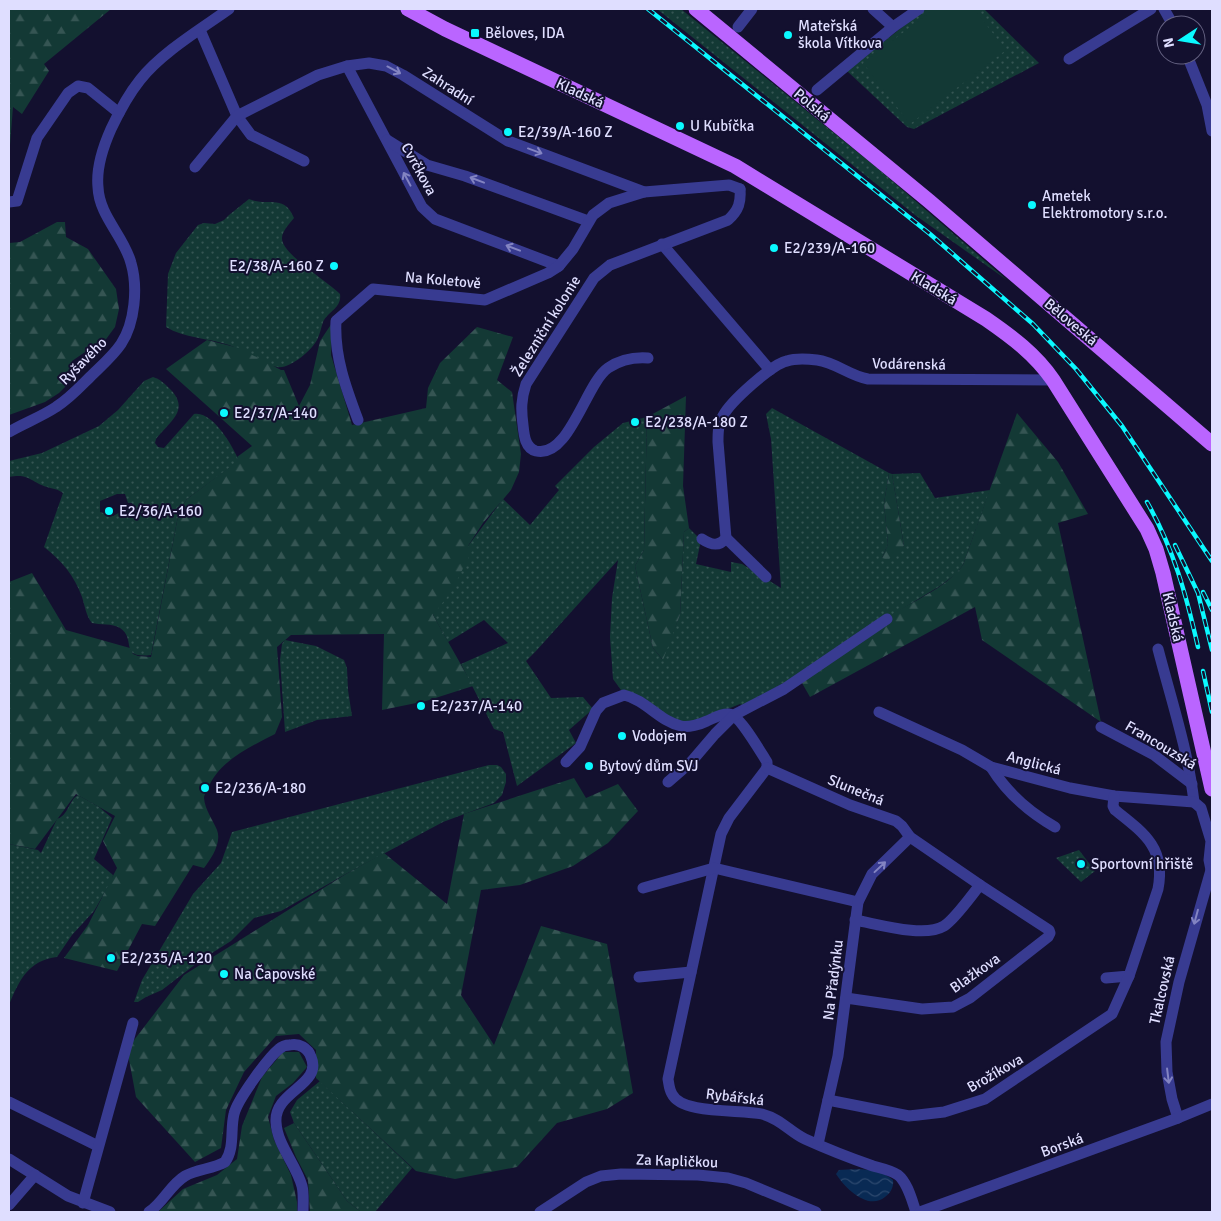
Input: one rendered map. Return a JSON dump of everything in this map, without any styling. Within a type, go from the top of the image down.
[{"type":"main road","name":"Kladská","points":[[408,9],[445,29],[735,166],[992,323],[1024,346],[1054,380],[1137,511],[1156,549],[1212,789]]},
{"type":"main road","name":"Polská","points":[[696,9],[929,201]]},
{"type":"main road","name":"Běloveská","points":[[929,201],[1212,444]]},
{"type":"street","name":"Ryšavého","points":[[9,432],[56,407],[70,397],[120,346],[129,327],[134,290],[132,264],[128,252],[101,204],[98,189],[100,156],[119,113],[141,79],[162,58],[229,9]]},
{"type":"street","points":[[738,27],[752,9]]},
{"type":"street","points":[[873,9],[893,27]]},
{"type":"street","points":[[817,90],[893,27],[919,9]]},
{"type":"street","points":[[1069,59],[1151,9]]},
{"type":"street","points":[[200,30],[237,116],[251,135],[304,161]]},
{"type":"street","name":"Zahradní","points":[[237,116],[318,75],[347,66],[369,63],[386,66],[403,74],[508,141],[644,192]]},
{"type":"street","points":[[1191,65],[1207,105],[1212,130]]},
{"type":"street","name":"Cvrčkova","points":[[347,66],[422,207],[435,219],[559,266]]},
{"type":"street","points":[[9,202],[17,201],[37,138],[68,93],[78,86],[88,88],[119,113]]},
{"type":"street","points":[[195,167],[237,116]]},
{"type":"street","points":[[386,139],[427,165],[465,176],[588,222]]},
{"type":"street","points":[[740,188],[748,186],[754,178]]},
{"type":"street","name":"Na Koletově","points":[[358,420],[340,370],[335,332],[336,321],[373,288],[485,300],[548,273],[559,266],[573,249],[588,222],[599,209],[609,203],[644,192],[729,185],[740,188]]},
{"type":"street","name":"Železniční kolonie","points":[[648,358],[619,362],[602,373],[571,429],[559,443],[542,451],[535,450],[528,445],[524,436],[521,403],[524,389],[594,278],[610,265],[728,220],[736,213],[741,200],[740,188]]},
{"type":"street","points":[[662,244],[770,370]]},
{"type":"street","name":"Vodárenská","points":[[726,538],[718,442],[720,422],[723,414],[731,405],[770,370],[787,360],[820,360],[857,376],[868,378],[1054,380]]},
{"type":"street","points":[[702,539],[714,544],[722,543],[726,538],[766,577]]},
{"type":"street","points":[[668,782],[691,762],[714,734],[734,715],[784,689],[887,619]]},
{"type":"street","name":"Francouzská","points":[[1158,649],[1192,784]]},
{"type":"street","points":[[566,762],[580,747],[596,711],[603,703],[624,695],[633,697],[665,719],[682,727],[729,714],[734,715],[767,762],[767,768]]},
{"type":"street","name":"Anglická","points":[[879,712],[962,750],[991,767],[1070,788],[1114,796],[1194,802]]},
{"type":"street","name":"Francouzská","points":[[1101,727],[1154,755],[1192,784]]},
{"type":"street","points":[[991,767],[1009,792],[1036,816],[1055,827]]},
{"type":"street","name":"Slunečná","points":[[767,768],[850,805],[896,821],[910,837],[1049,930],[1050,933]]},
{"type":"street","name":"Rybářská","points":[[767,768],[726,823],[721,834],[668,1079],[672,1095],[689,1106],[715,1111],[741,1110],[771,1117],[803,1139],[841,1155],[895,1173],[903,1180],[916,1212]]},
{"type":"street","name":"Tkalcovská","points":[[1178,1118],[1167,1072],[1166,1042],[1179,982],[1211,870],[1209,860],[1211,841],[1201,808],[1194,802],[1192,784]]},
{"type":"street","name":"Brožíkova","points":[[828,1100],[909,1116],[944,1112],[985,1099],[1112,1014],[1128,976],[1158,889],[1160,870],[1152,843],[1141,830],[1115,810],[1113,806],[1114,796]]},
{"type":"street","name":"Na Přadýnku","points":[[818,1144],[838,1056],[858,902],[872,874],[910,837]]},
{"type":"street","points":[[643,888],[714,868],[858,902]]},
{"type":"street","points":[[855,920],[912,930],[937,929],[950,921],[980,885]]},
{"type":"street","name":"Blažkova","points":[[846,998],[922,1009],[953,1007],[970,998],[1048,937],[1050,933]]},
{"type":"street","points":[[639,977],[691,972]]},
{"type":"street","points":[[1106,978],[1128,976]]},
{"type":"street","points":[[83,1203],[133,1023]]},
{"type":"street","points":[[150,1212],[155,1209],[164,1195],[186,1176],[225,1162],[232,1150],[231,1129],[234,1111],[272,1056],[281,1047],[292,1044],[302,1046],[308,1051],[312,1059],[312,1068],[310,1077],[282,1102],[276,1112],[276,1122],[283,1146],[302,1186],[303,1212]]},
{"type":"street","points":[[9,1102],[98,1146]]},
{"type":"street","name":"Borská","points":[[920,1212],[1212,1104]]},
{"type":"street","points":[[9,1159],[68,1196],[110,1212]]},
{"type":"street","name":"Za Kapličkou","points":[[540,1212],[586,1182],[602,1176],[621,1174],[698,1175],[728,1178],[746,1183],[816,1212]]},
{"type":"street","points":[[9,1205],[35,1175]]},
{"type":"green space","points":[[9,9],[111,9],[44,64],[49,71],[22,114],[13,107],[9,158]]},
{"type":"green space","points":[[657,9],[681,9],[876,167],[1007,280],[915,215]]},
{"type":"green space","points":[[925,9],[984,9],[1039,63],[914,129],[907,127],[847,71]]},
{"type":"green space","points":[[934,9],[974,9],[1006,50],[910,124],[863,63]]},
{"type":"green space","points":[[249,199],[280,203],[290,210],[294,218],[283,233],[284,245],[297,260],[340,294],[339,303],[325,318],[314,344],[300,358],[282,367],[266,363],[229,345],[188,336],[166,327],[168,274],[176,253],[198,225],[204,223],[215,224],[224,220]]},
{"type":"green space","points":[[57,222],[65,222],[66,237],[88,249],[116,289],[119,309],[115,327],[101,346],[88,350],[72,361],[74,378],[59,393],[45,402],[9,415],[9,243],[20,242]]},
{"type":"green space","points":[[332,323],[331,355],[352,425],[426,408],[428,388],[440,363],[477,327],[513,337],[497,380],[512,392],[521,454],[519,472],[511,490],[483,523],[468,546],[472,551],[451,592],[433,615],[473,686],[426,701],[382,710],[384,634],[291,635],[277,647],[282,717],[275,734],[246,749],[228,762],[213,778],[204,796],[206,807],[218,835],[217,845],[207,864],[204,868],[193,865],[155,926],[142,924],[117,971],[64,958],[88,925],[117,868],[103,841],[115,816],[76,794],[35,849],[9,844],[9,582],[32,573],[66,630],[130,648],[133,654],[138,656],[151,657],[179,511],[187,499],[238,461],[237,457],[252,446],[166,369],[207,340],[239,348],[284,370],[299,406],[310,385],[320,341]]},
{"type":"green space","points":[[153,377],[160,380],[176,396],[178,403],[176,416],[156,439],[155,443],[158,447],[164,448],[194,414],[201,414],[215,423],[221,430],[239,461],[187,499],[179,511],[151,655],[135,654],[131,651],[125,632],[120,628],[113,625],[92,623],[79,589],[71,575],[62,563],[44,547],[63,493],[26,477],[9,477],[9,461],[42,453],[99,426],[118,410],[144,381]],"holes":[[[117,494],[125,494],[128,503],[133,505],[113,516],[100,512],[100,501]]]},
{"type":"green space","points":[[686,396],[683,486],[689,528],[684,532],[680,615],[663,660],[653,648],[635,566],[644,550],[647,417]]},
{"type":"green space","points":[[772,408],[889,473],[884,503],[888,544],[882,558],[904,546],[892,474],[920,473],[935,498],[990,490],[963,565],[956,574],[940,586],[859,635],[812,667],[743,706],[740,704],[695,722],[675,721],[621,690],[613,679],[610,637],[612,598],[618,560],[526,661],[551,698],[583,697],[593,709],[569,730],[576,743],[517,786],[503,732],[494,729],[461,664],[508,643],[484,620],[448,642],[433,615],[468,546],[503,499],[530,525],[559,490],[555,486],[594,447],[623,423],[647,417],[644,550],[635,566],[653,648],[662,659],[680,615],[684,532],[689,528],[701,540],[696,564],[731,572],[731,562],[742,564],[781,588],[771,439],[766,414]]},
{"type":"green space","points":[[1017,413],[1058,462],[1088,514],[1058,523],[1101,722],[982,640],[975,607],[810,697],[798,676],[891,615],[939,587],[963,565]]},
{"type":"green space","points":[[889,473],[892,474],[904,546],[888,560],[882,558],[888,544],[884,503]]},
{"type":"green space","points":[[285,640],[316,646],[344,660],[347,668],[352,716],[317,720],[285,732],[280,660],[282,644]]},
{"type":"green space","points":[[489,765],[501,767],[506,774],[502,795],[494,803],[443,822],[281,911],[254,918],[231,941],[201,960],[162,990],[138,1002],[134,1002],[142,980],[193,894],[221,863],[232,832]]},
{"type":"green space","points":[[574,778],[586,798],[618,784],[638,811],[608,843],[573,866],[520,885],[481,890],[461,995],[494,1045],[541,926],[607,944],[633,1093],[607,1109],[557,1123],[517,1167],[455,1179],[416,1171],[316,1078],[316,1050],[299,1034],[276,1036],[244,1072],[226,1110],[221,1148],[195,1162],[136,1097],[128,1054],[131,1044],[184,975],[346,874],[384,853],[447,904],[464,814]]},
{"type":"green space","points":[[78,795],[99,807],[112,818],[94,859],[113,875],[112,880],[94,911],[72,935],[57,957],[39,962],[26,973],[9,1005],[9,844],[38,850],[41,853],[57,819],[64,814]]},
{"type":"green space","points":[[1079,850],[1095,871],[1081,882],[1056,858]]},
{"type":"green space","points":[[283,1052],[299,1052],[307,1067],[293,1083],[276,1096],[268,1117],[274,1140],[291,1175],[297,1202],[297,1212],[158,1212],[183,1189],[217,1175],[237,1159],[242,1126],[262,1077]]},
{"type":"green space","points":[[320,1081],[412,1168],[375,1212],[361,1212],[347,1201],[294,1123],[290,1112],[297,1100]]},
{"type":"green space","points":[[294,1123],[347,1201],[361,1212],[310,1212],[308,1180],[284,1128]]},
{"type":"water","points":[[839,1170],[867,1170],[881,1173],[893,1180],[892,1187],[887,1195],[878,1201],[864,1200],[840,1180],[836,1174]]},
{"type":"railway","points":[[648,9],[930,234],[1033,324],[1076,369],[1122,426],[1212,561]]},
{"type":"railway","points":[[1147,502],[1172,555],[1189,609],[1198,647]]},
{"type":"railway","points":[[1175,545],[1198,593],[1212,650]]},
{"type":"railway","points":[[1203,592],[1212,610]]},
{"type":"railway","points":[[1203,671],[1212,712]]},
{"type":"place","name":"Běloves, IDA","points":[[475,33]]},
{"type":"place","name":"Mateřská škola Vítkova","points":[[788,35]]},
{"type":"place","name":"U Kubíčka","points":[[680,126]]},
{"type":"place","name":"E2/39/A-160 Z","points":[[508,132]]},
{"type":"place","name":"Ametek Elektromotory s.r.o.","points":[[1032,205]]},
{"type":"place","name":"E2/239/A-160","points":[[774,248]]},
{"type":"place","name":"E2/38/A-160 Z","points":[[334,266]]},
{"type":"place","name":"E2/37/A-140","points":[[224,413]]},
{"type":"place","name":"E2/238/A-180 Z","points":[[635,422]]},
{"type":"place","name":"E2/36/A-160","points":[[109,511]]},
{"type":"place","name":"E2/237/A-140","points":[[421,706]]},
{"type":"place","name":"Vodojem","points":[[622,736]]},
{"type":"place","name":"Bytový dům SVJ","points":[[589,766]]},
{"type":"place","name":"E2/236/A-180","points":[[205,788]]},
{"type":"place","name":"Sportovní hřiště","points":[[1081,864]]},
{"type":"place","name":"E2/235/A-120","points":[[111,958]]},
{"type":"place","name":"Na Čapovské","points":[[224,974]]}]
